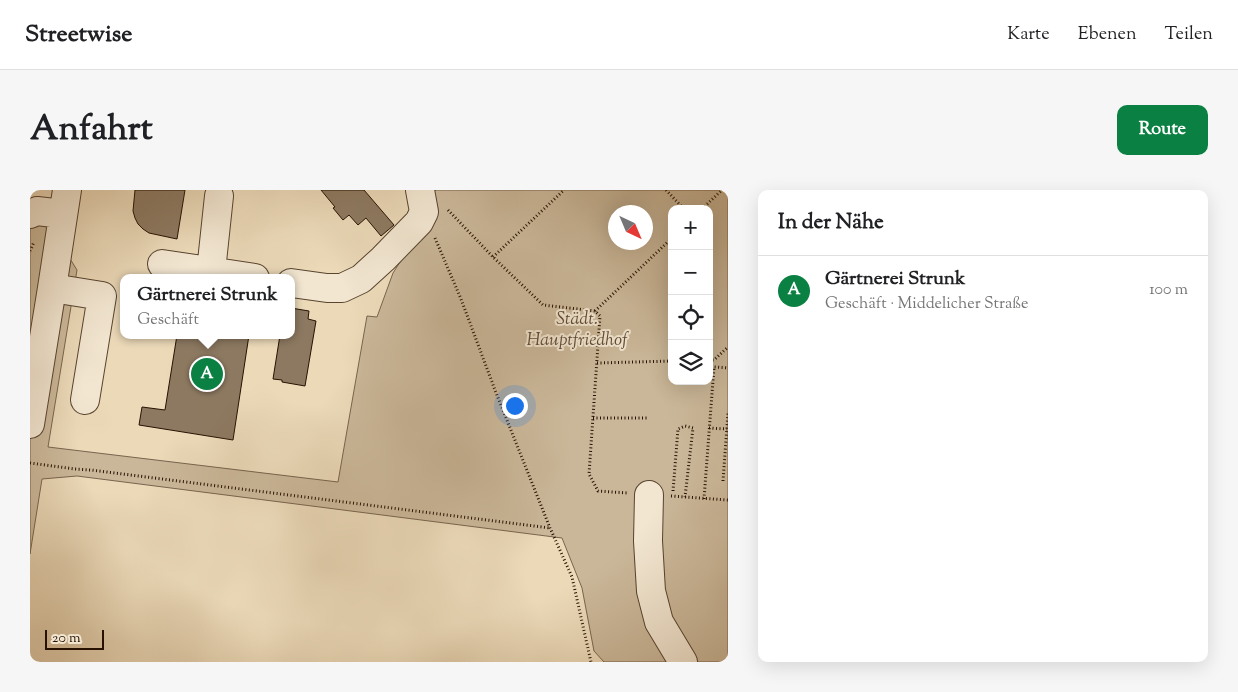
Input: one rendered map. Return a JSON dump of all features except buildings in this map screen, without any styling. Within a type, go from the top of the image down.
[{"type":"street","points":[[211,271],[220,196]]},
{"type":"street","points":[[30,214],[65,202],[30,424]]},
{"type":"street","points":[[295,284],[342,288],[361,278],[383,259],[419,222],[429,202]]},
{"type":"street","points":[[162,264],[230,274]]},
{"type":"street","points":[[52,288],[113,293],[85,400]]},
{"type":"street","points":[[661,496],[648,540],[651,591],[659,622],[683,662]]},
{"type":"path","points":[[493,257],[564,190]]},
{"type":"path","points":[[666,190],[680,205]]},
{"type":"path","points":[[706,205],[722,190]]},
{"type":"path","points":[[429,202],[493,257],[543,305],[595,311],[600,316],[589,474],[598,490],[728,500]]},
{"type":"path","points":[[429,202],[460,299],[550,528],[572,577],[591,662]]},
{"type":"path","points":[[595,311],[668,242]]},
{"type":"path","points":[[704,499],[714,360],[728,347]]},
{"type":"path","points":[[597,363],[668,361]]},
{"type":"path","points":[[714,367],[728,368]]},
{"type":"path","points":[[723,481],[728,413]]},
{"type":"path","points":[[593,418],[647,418]]},
{"type":"path","points":[[661,496],[678,429],[686,426],[693,428],[685,497]]},
{"type":"path","points":[[709,428],[727,429]]},
{"type":"path","points":[[30,463],[550,528]]},
{"type":"green space","name":"Städt. Hauptfriedhof","points":[[436,190],[728,190],[728,662],[604,662],[594,651],[582,588],[562,538],[77,476],[42,479],[30,554],[30,205],[39,222],[54,233],[77,270],[48,447],[338,482],[367,316],[377,317],[393,273],[424,225],[430,196]]},
{"type":"place","name":"Gärtnerei Strunk","points":[[207,374]]}]
